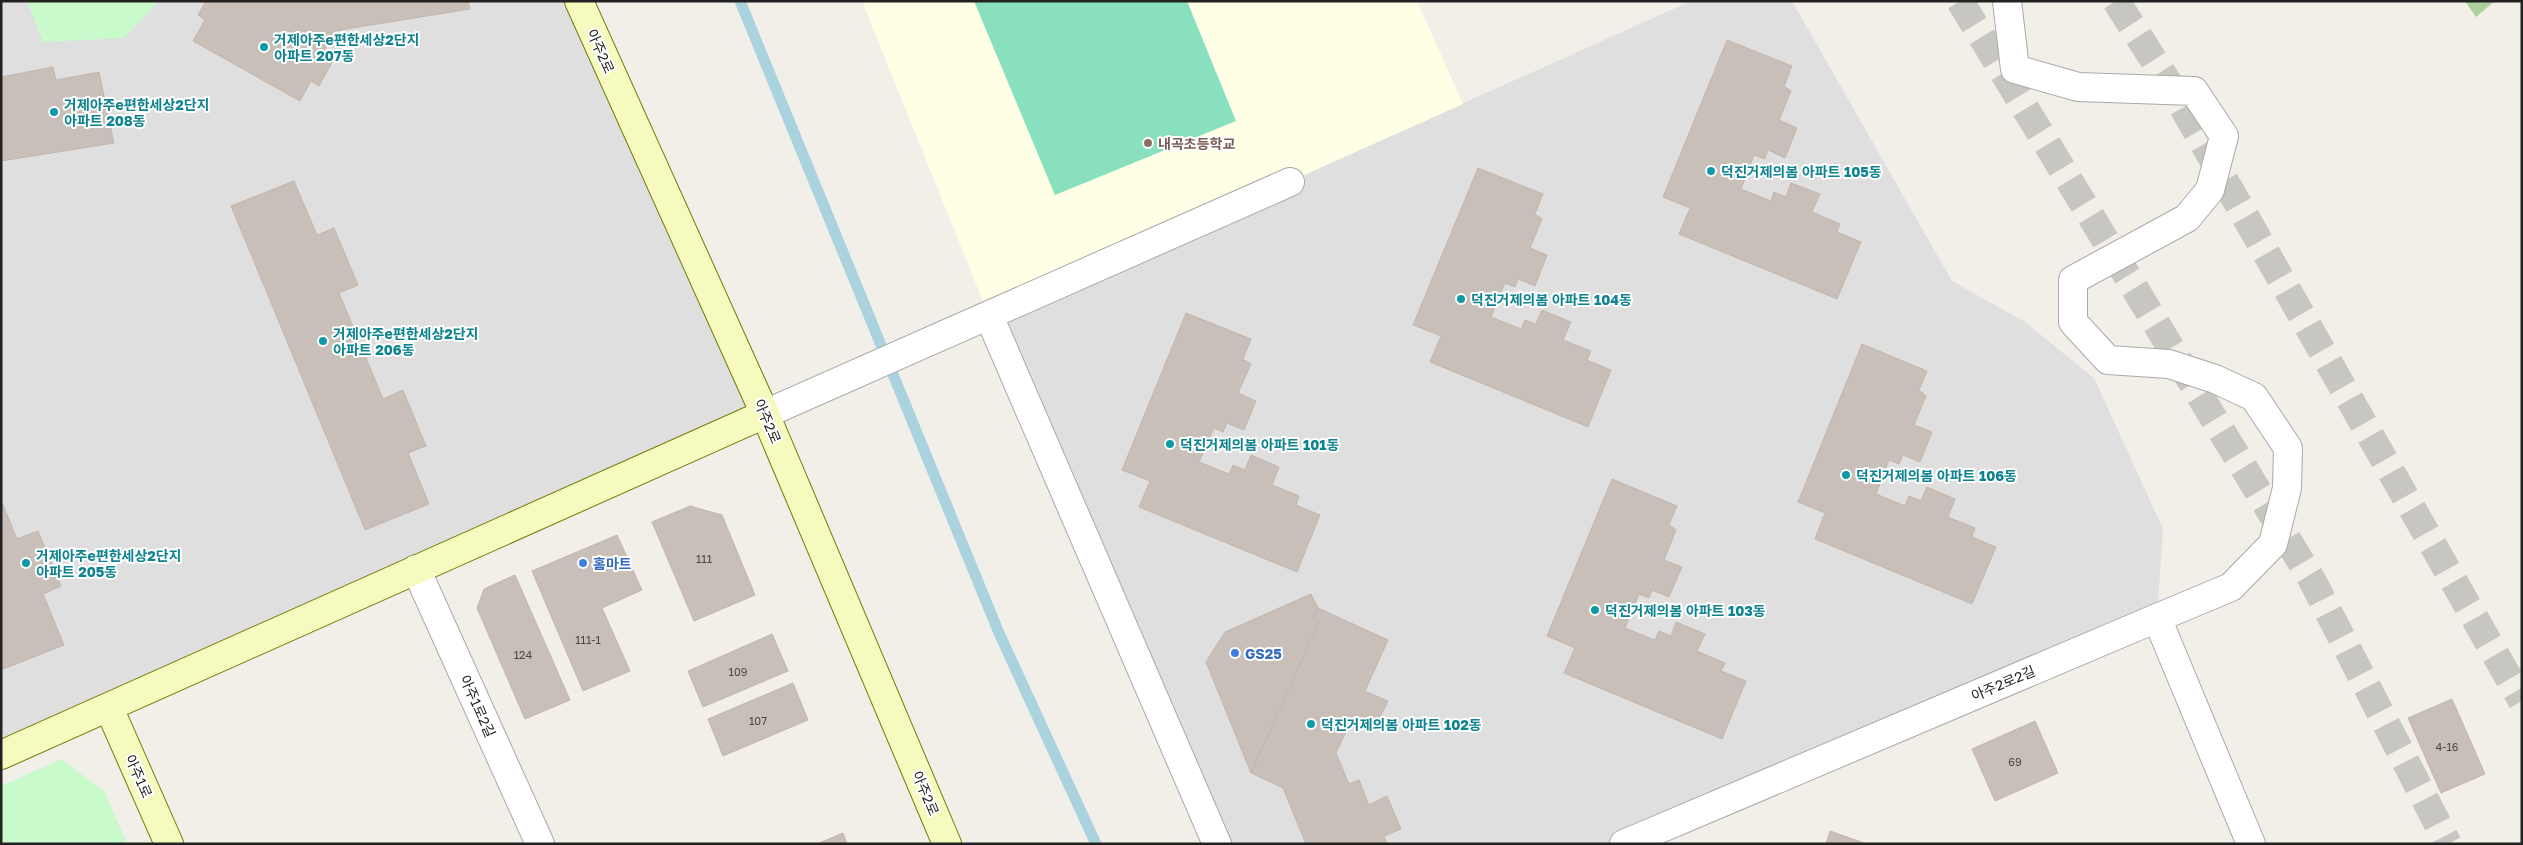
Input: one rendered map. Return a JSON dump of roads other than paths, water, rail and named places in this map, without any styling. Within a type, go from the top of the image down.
[{"type":"street","name":"아주2로","points":[[579,1],[765,414],[947,844]]},
{"type":"street","name":"아주2로2길","points":[[1624,844],[2232,587],[2273,544],[2287,488],[2288,448],[2254,397],[2215,379],[2169,364],[2108,360],[2073,322],[2073,280],[2187,218],[2210,190],[2224,136],[2194,91],[2078,86],[2015,69],[2007,1]]},
{"type":"street","points":[[1,755],[1290,182]]},
{"type":"street","points":[[989,316],[1217,844]]},
{"type":"street","name":"아주1로2길","points":[[416,569],[540,844]]},
{"type":"street","points":[[2156,618],[2251,844]]},
{"type":"street","name":"아주1로","points":[[109,708],[169,844]]},
{"type":"waterway","points":[[740,1],[999,633],[1096,844]]},
{"type":"tunnel","points":[[1960,1],[2312,580],[2448,844]]},
{"type":"tunnel","points":[[2116,1],[2173,90],[2522,701]]},
{"type":"place","name":"거제아주e편한세상2단지 아파트 207동","points":[[264,47]]},
{"type":"place","name":"거제아주e편한세상2단지 아파트 208동","points":[[54,112]]},
{"type":"place","name":"내곡초등학교","points":[[1148,143]]},
{"type":"place","name":"덕진거제의봄 아파트 105동","points":[[1711,171]]},
{"type":"place","name":"덕진거제의봄 아파트 104동","points":[[1461,299]]},
{"type":"place","name":"거제아주e편한세상2단지 아파트 206동","points":[[323,341]]},
{"type":"place","name":"덕진거제의봄 아파트 101동","points":[[1170,444]]},
{"type":"place","name":"덕진거제의봄 아파트 106동","points":[[1846,475]]},
{"type":"place","name":"거제아주e편한세상2단지 아파트 205동","points":[[26,563]]},
{"type":"place","name":"홈마트","points":[[583,563]]},
{"type":"place","name":"덕진거제의봄 아파트 103동","points":[[1595,610]]},
{"type":"place","name":"GS25","points":[[1235,653]]},
{"type":"place","name":"덕진거제의봄 아파트 102동","points":[[1311,724]]}]
